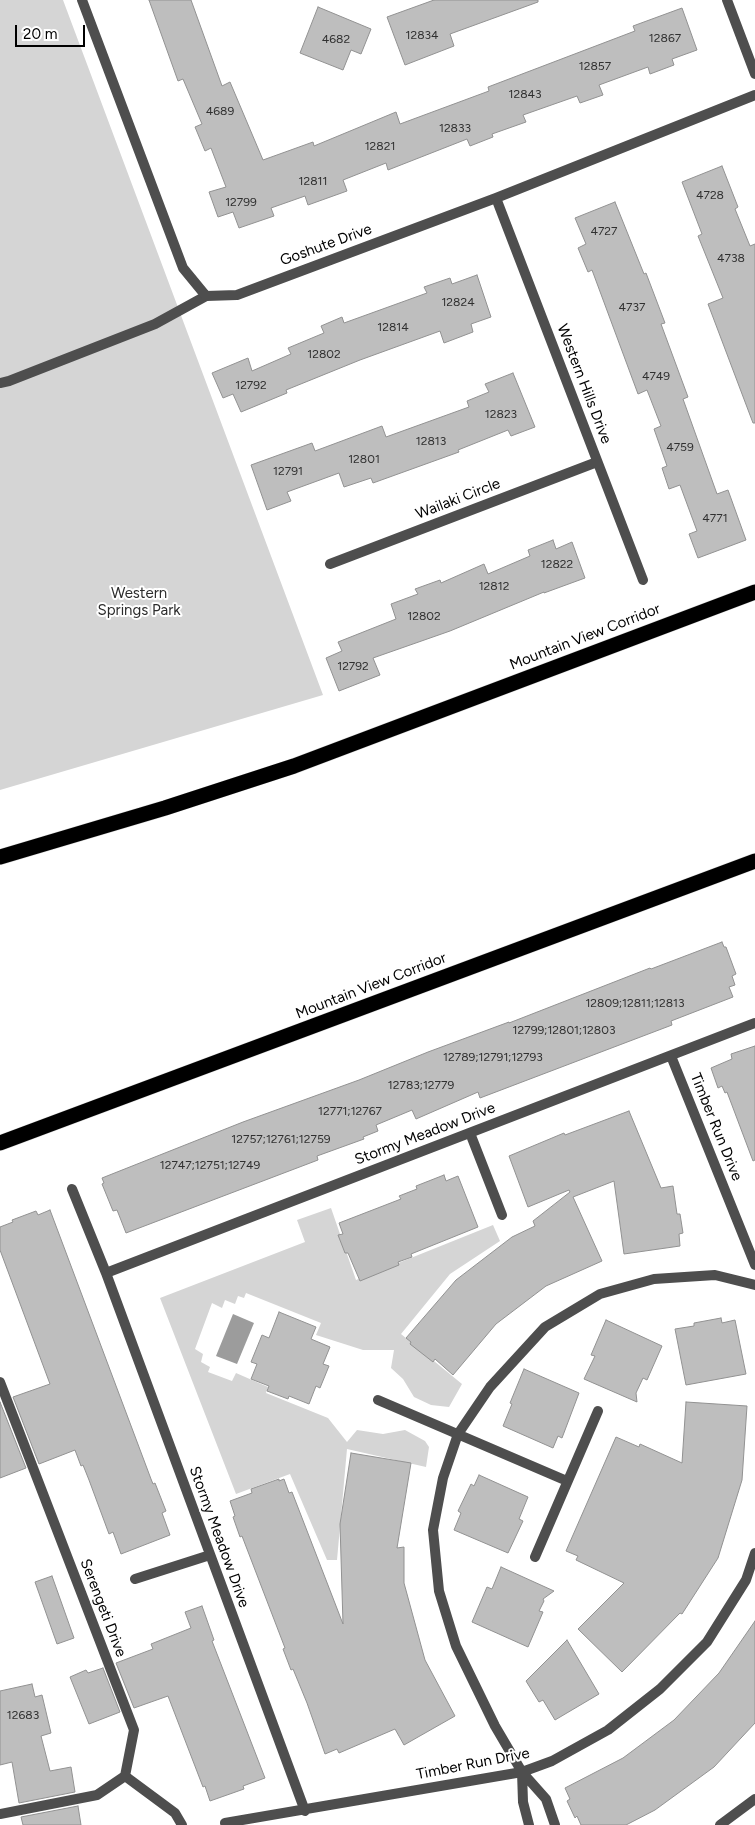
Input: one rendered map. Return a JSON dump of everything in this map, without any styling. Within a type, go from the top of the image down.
[{"type":"highway","name":"Mountain View Corridor","points":[[0,856],[165,808],[294,766],[755,592]]},
{"type":"highway","name":"Mountain View Corridor","points":[[0,1143],[755,861]]},
{"type":"street","points":[[0,382],[8,381],[155,324],[206,296],[183,268],[82,0]]},
{"type":"street","points":[[727,0],[755,74]]},
{"type":"street","name":"Goshute Drive","points":[[206,296],[237,295],[496,198],[755,95]]},
{"type":"street","name":"Western Hills Drive","points":[[496,198],[644,580]]},
{"type":"street","name":"Wailaki Circle","points":[[330,564],[597,462]]},
{"type":"street","name":"Stormy Meadow Drive","points":[[106,1273],[755,1023]]},
{"type":"street","name":"Timber Run Drive","points":[[671,1056],[755,1265]]},
{"type":"street","points":[[470,1133],[502,1215]]},
{"type":"street","name":"Stormy Meadow Drive","points":[[72,1189],[106,1273],[304,1810]]},
{"type":"street","points":[[555,1825],[546,1798],[522,1772],[494,1726],[456,1646],[439,1591],[433,1530],[443,1478],[458,1434],[490,1387],[545,1327],[600,1294],[654,1279],[715,1276],[755,1285]]},
{"type":"street","name":"Serengeti Drive","points":[[0,1382],[134,1730],[126,1776]]},
{"type":"street","points":[[378,1400],[567,1481]]},
{"type":"street","points":[[535,1557],[598,1411]]},
{"type":"street","name":"Timber Run Drive","points":[[225,1823],[522,1772],[552,1761],[608,1730],[660,1689],[707,1642],[746,1580],[755,1554]]},
{"type":"street","points":[[135,1579],[210,1555]]},
{"type":"street","points":[[522,1772],[523,1802],[530,1825]]},
{"type":"street","points":[[0,1814],[97,1795],[126,1776],[175,1813],[182,1825]]},
{"type":"street","points":[[720,1825],[755,1799]]},
{"type":"green space","name":"Western Springs Park","points":[[0,0],[63,0],[323,695],[0,790]]},
{"type":"green space","points":[[331,1208],[356,1280],[493,1225],[500,1241],[450,1274],[401,1334],[462,1384],[449,1407],[431,1405],[414,1397],[403,1379],[391,1368],[394,1350],[363,1350],[316,1335],[321,1323],[246,1293],[244,1298],[238,1296],[235,1304],[225,1300],[222,1308],[212,1303],[195,1349],[203,1354],[201,1362],[210,1367],[208,1372],[232,1381],[236,1373],[268,1387],[266,1393],[328,1418],[347,1442],[357,1430],[383,1434],[405,1430],[425,1441],[429,1447],[426,1467],[347,1449],[337,1560],[327,1560],[290,1474],[236,1494],[160,1298],[305,1242],[297,1220]]},
{"type":"shaded area","points":[[233,1314],[254,1323],[237,1364],[216,1356]]},
{"type":"building","points":[[149,0],[191,0],[222,86],[230,82],[263,160],[313,142],[314,146],[396,112],[400,124],[489,91],[488,87],[635,31],[633,26],[682,8],[697,50],[672,59],[674,65],[650,74],[648,67],[599,85],[603,95],[580,103],[577,96],[523,115],[526,122],[492,134],[493,137],[470,146],[467,139],[388,170],[386,163],[343,180],[347,191],[308,205],[305,196],[271,208],[274,216],[239,228],[233,212],[218,217],[209,192],[226,187],[211,148],[205,151],[195,127],[202,124],[183,79],[178,81]]},
{"type":"building","points":[[434,0],[538,0],[538,2],[450,34],[454,46],[405,65],[387,17]]},
{"type":"building","points":[[318,7],[371,29],[361,54],[351,50],[343,70],[300,53]]},
{"type":"building","points":[[722,166],[738,207],[735,209],[750,246],[755,244],[755,423],[753,423],[708,304],[723,298],[698,236],[702,234],[682,182]]},
{"type":"building","points":[[615,202],[644,274],[646,273],[665,323],[661,324],[688,397],[683,399],[717,494],[728,490],[746,540],[698,558],[689,534],[697,531],[680,485],[669,489],[662,468],[667,466],[654,429],[661,426],[647,390],[638,394],[592,270],[588,272],[578,248],[586,244],[575,218]]},
{"type":"building","points":[[477,275],[491,317],[471,324],[473,332],[444,343],[440,331],[360,360],[286,390],[287,393],[241,412],[233,394],[223,398],[212,373],[248,358],[252,371],[291,354],[288,348],[324,333],[321,326],[342,317],[344,323],[427,293],[424,287],[450,278],[452,284]]},
{"type":"building","points":[[513,373],[535,427],[511,436],[508,430],[458,450],[459,452],[373,483],[371,478],[344,487],[339,473],[287,492],[291,501],[267,510],[251,465],[312,443],[315,451],[382,426],[386,437],[469,407],[467,401],[489,392],[485,384]]},
{"type":"building","points":[[553,540],[556,549],[572,542],[585,578],[544,592],[450,631],[373,658],[380,675],[339,691],[326,658],[342,651],[338,642],[396,619],[391,604],[418,594],[415,589],[440,580],[441,583],[484,564],[488,574],[530,556],[528,550]]},
{"type":"building","points":[[722,942],[724,947],[726,947],[736,974],[732,976],[735,985],[729,987],[733,997],[671,1021],[672,1025],[480,1098],[478,1092],[416,1119],[412,1110],[376,1125],[378,1131],[363,1137],[364,1139],[317,1156],[318,1160],[126,1233],[117,1210],[113,1211],[102,1184],[104,1183],[102,1178],[243,1122]]},
{"type":"building","points":[[755,1046],[755,1160],[753,1161],[727,1092],[725,1093],[722,1086],[718,1088],[711,1068],[732,1059],[731,1054]]},
{"type":"building","points":[[629,1111],[661,1188],[673,1186],[677,1214],[680,1214],[683,1233],[679,1234],[680,1246],[624,1254],[614,1181],[573,1197],[602,1261],[546,1286],[496,1324],[453,1375],[435,1359],[433,1362],[410,1344],[411,1342],[406,1338],[456,1280],[512,1237],[535,1226],[533,1221],[570,1192],[569,1190],[528,1207],[509,1156],[564,1133],[565,1135]]},
{"type":"building","points":[[444,1175],[446,1181],[458,1176],[478,1227],[411,1254],[412,1257],[398,1262],[399,1265],[360,1281],[338,1235],[343,1234],[339,1223],[401,1199],[399,1196],[417,1189],[416,1186]]},
{"type":"building","points":[[50,1210],[151,1479],[153,1484],[155,1483],[166,1511],[162,1513],[170,1535],[121,1554],[113,1532],[109,1534],[83,1465],[81,1466],[75,1450],[39,1464],[13,1397],[50,1384],[0,1250],[0,1227],[13,1222],[12,1220],[36,1211],[38,1215]]},
{"type":"building","points":[[279,1312],[316,1327],[311,1339],[330,1347],[323,1364],[329,1366],[320,1388],[316,1386],[309,1404],[289,1396],[288,1399],[267,1391],[269,1386],[251,1379],[257,1364],[251,1362],[262,1335],[269,1338]]},
{"type":"building","points":[[721,1318],[722,1323],[735,1320],[746,1374],[686,1385],[675,1329],[694,1326],[694,1323]]},
{"type":"building","points":[[606,1320],[662,1346],[647,1380],[643,1378],[636,1393],[637,1402],[584,1379],[595,1356],[591,1355]]},
{"type":"building","points":[[524,1369],[579,1393],[562,1438],[558,1436],[553,1448],[503,1426]]},
{"type":"building","points":[[0,1402],[26,1468],[0,1478]]},
{"type":"building","points":[[686,1402],[747,1406],[742,1480],[718,1558],[682,1614],[680,1613],[622,1672],[578,1629],[624,1583],[576,1560],[578,1556],[566,1551],[616,1437],[639,1447],[640,1444],[682,1463]]},
{"type":"building","points":[[351,1453],[411,1463],[397,1548],[404,1547],[404,1583],[425,1660],[455,1716],[404,1745],[395,1729],[339,1753],[337,1749],[325,1754],[307,1703],[283,1649],[285,1648],[242,1536],[240,1537],[230,1501],[252,1493],[251,1489],[284,1479],[289,1493],[292,1492],[343,1624],[340,1524]]},
{"type":"building","points":[[479,1475],[528,1497],[519,1519],[523,1521],[508,1553],[454,1530],[461,1513],[458,1511],[471,1484],[474,1486]]},
{"type":"building","points":[[501,1567],[554,1591],[543,1599],[544,1601],[539,1611],[543,1612],[528,1647],[472,1622],[487,1587],[492,1589]]},
{"type":"building","points":[[52,1576],[74,1638],[57,1644],[35,1582]]},
{"type":"building","points":[[202,1606],[214,1640],[212,1641],[265,1778],[243,1786],[244,1789],[210,1801],[168,1696],[134,1708],[116,1663],[153,1649],[151,1644],[191,1628],[185,1612]]},
{"type":"building","points":[[755,1621],[755,1723],[714,1767],[655,1810],[626,1825],[581,1825],[577,1816],[575,1818],[567,1801],[570,1799],[565,1788],[623,1758],[674,1720],[719,1673]]},
{"type":"building","points":[[567,1640],[599,1694],[555,1720],[543,1700],[539,1702],[526,1681]]},
{"type":"building","points":[[103,1668],[120,1712],[89,1724],[70,1677],[86,1670],[88,1673]]},
{"type":"building","points":[[32,1684],[35,1697],[42,1695],[51,1733],[41,1736],[50,1771],[71,1767],[75,1792],[19,1803],[12,1762],[0,1765],[0,1691]]},
{"type":"building","points":[[78,1806],[81,1825],[23,1825],[21,1817]]}]
